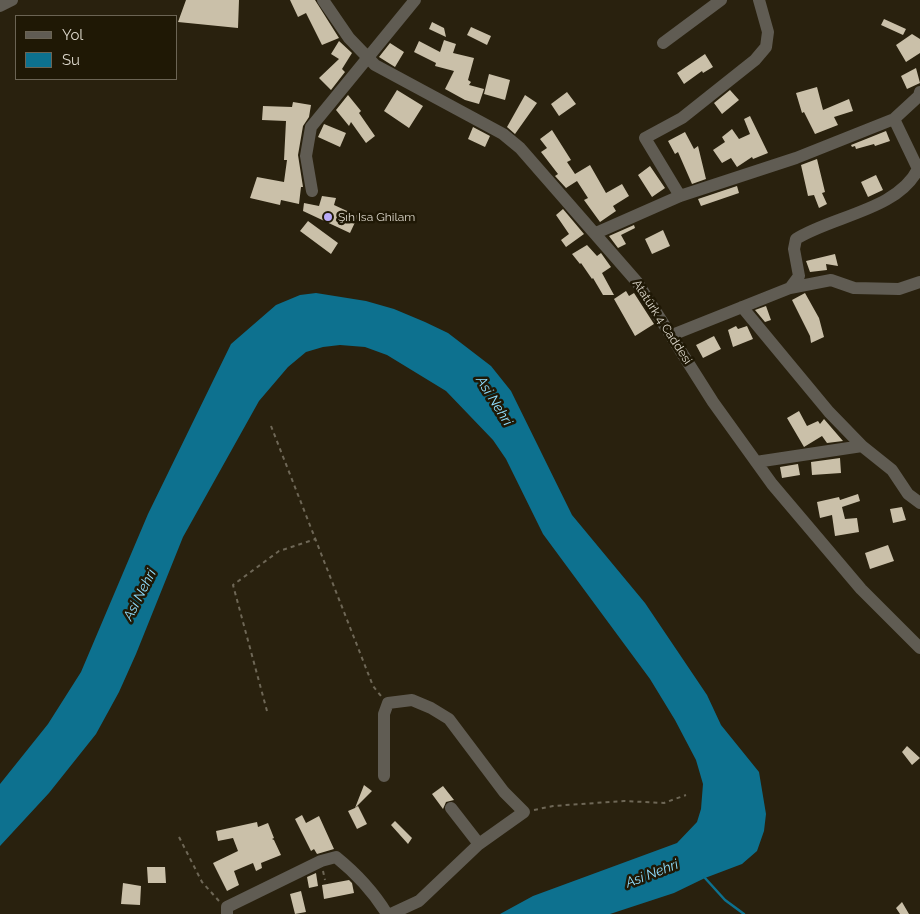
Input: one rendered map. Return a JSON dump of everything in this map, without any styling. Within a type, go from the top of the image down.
[{"type":"street","points":[[0,6],[12,0]]},
{"type":"street","name":"Atatürk 4 Caddesi","points":[[323,0],[349,38],[368,59],[406,83],[503,134],[520,148],[637,282],[713,402],[756,462],[860,590],[920,648]]},
{"type":"street","points":[[312,191],[306,156],[311,127],[415,0]]},
{"type":"street","points":[[663,44],[721,0]]},
{"type":"street","points":[[680,196],[645,138],[682,118],[755,60],[766,47],[768,32],[759,0]]},
{"type":"street","points":[[596,233],[680,196],[796,158],[894,119],[919,96],[920,92]]},
{"type":"street","points":[[790,288],[800,276],[794,249],[796,239],[826,224],[866,210],[896,194],[919,172],[894,119]]},
{"type":"street","points":[[672,335],[790,288],[831,280],[854,288],[898,289],[920,282]]},
{"type":"street","points":[[742,307],[828,412],[862,446],[892,470],[908,494],[920,503]]},
{"type":"street","points":[[756,462],[862,446]]},
{"type":"street","points":[[384,776],[384,714],[388,703],[412,700],[431,708],[449,719],[504,792],[524,812],[479,844],[419,901],[391,914]]},
{"type":"street","points":[[451,808],[479,844]]},
{"type":"street","points":[[227,910],[321,861],[336,857],[357,874],[374,892],[387,914]]},
{"type":"path","points":[[270,426],[373,686],[388,703]]},
{"type":"path","points":[[267,711],[233,585],[279,551],[316,539]]},
{"type":"path","points":[[524,812],[553,806],[606,802],[664,803],[686,795]]},
{"type":"path","points":[[179,837],[202,882],[227,910]]},
{"type":"water","name":"Asi Nehri","points":[[316,293],[366,301],[394,309],[448,333],[491,366],[511,391],[572,515],[645,603],[707,695],[721,725],[759,772],[766,814],[764,831],[757,851],[742,864],[705,878],[674,893],[610,914],[500,914],[533,896],[677,843],[697,822],[701,809],[703,784],[696,760],[650,679],[543,534],[506,459],[493,440],[446,391],[387,355],[365,347],[340,345],[306,352],[288,367],[259,401],[183,537],[136,654],[119,692],[96,734],[49,793],[0,846],[0,784],[48,724],[81,672],[148,514],[231,344],[276,305],[300,295]]},
{"type":"building","points":[[186,0],[239,0],[238,28],[178,22]]},
{"type":"building","points":[[290,0],[315,0],[339,38],[322,45],[306,13],[298,17]]},
{"type":"building","points":[[884,19],[906,29],[903,35],[881,25]]},
{"type":"building","points":[[432,22],[444,28],[446,37],[429,29]]},
{"type":"building","points":[[471,27],[491,36],[487,45],[467,35]]},
{"type":"building","points":[[912,34],[920,39],[920,53],[906,62],[896,45]]},
{"type":"building","points":[[444,40],[456,44],[453,53],[474,58],[468,80],[471,82],[469,85],[484,89],[479,104],[465,100],[445,89],[454,71],[435,66],[436,63],[414,52],[419,41],[440,52]]},
{"type":"building","points":[[339,41],[352,53],[342,69],[345,72],[331,90],[319,78],[339,59],[331,54]]},
{"type":"building","points":[[390,43],[404,52],[395,67],[379,57]]},
{"type":"building","points":[[705,54],[713,67],[703,73],[702,71],[684,84],[677,73]]},
{"type":"building","points":[[916,68],[920,83],[907,89],[901,76]]},
{"type":"building","points":[[489,74],[510,80],[505,100],[484,94]]},
{"type":"building","points":[[817,87],[823,110],[849,99],[853,111],[834,117],[838,125],[815,134],[804,112],[802,113],[796,93]]},
{"type":"building","points":[[397,90],[423,106],[409,128],[384,111]]},
{"type":"building","points":[[730,90],[739,100],[722,114],[714,103]]},
{"type":"building","points":[[567,92],[576,104],[559,116],[551,104]]},
{"type":"building","points":[[348,95],[361,111],[359,113],[375,136],[366,143],[351,122],[349,126],[336,110]]},
{"type":"building","points":[[525,95],[537,103],[515,134],[507,127]]},
{"type":"building","points":[[293,102],[311,105],[309,117],[303,126],[298,155],[303,187],[301,187],[299,204],[281,200],[280,205],[250,198],[257,177],[284,182],[287,160],[284,160],[286,121],[262,120],[263,106],[292,107]]},
{"type":"building","points":[[750,116],[768,153],[753,159],[752,157],[737,167],[731,158],[722,163],[713,150],[725,142],[722,137],[732,129],[739,139],[750,134],[744,119]]},
{"type":"building","points":[[324,124],[346,133],[340,147],[318,137]]},
{"type":"building","points":[[473,127],[490,136],[485,147],[468,139]]},
{"type":"building","points":[[552,130],[571,160],[567,162],[575,174],[590,165],[606,193],[622,184],[629,196],[613,206],[616,211],[600,222],[584,200],[588,198],[577,181],[566,188],[555,176],[558,174],[541,152],[547,148],[540,139]]},
{"type":"building","points":[[886,131],[890,141],[856,149],[855,146],[852,147],[851,145]]},
{"type":"building","points":[[685,132],[694,149],[698,146],[706,179],[692,184],[678,152],[675,154],[668,141]]},
{"type":"building","points":[[817,159],[825,192],[822,193],[827,204],[819,208],[814,195],[808,196],[801,165]]},
{"type":"building","points":[[650,166],[665,188],[652,197],[638,175]]},
{"type":"building","points":[[876,175],[883,190],[868,197],[861,182]]},
{"type":"building","points":[[737,186],[739,193],[701,206],[698,199]]},
{"type":"building","points":[[322,196],[336,198],[334,205],[358,216],[350,233],[303,211],[304,203],[319,206]]},
{"type":"building","points":[[563,209],[584,234],[566,247],[561,240],[569,234],[556,215]]},
{"type":"building","points":[[308,221],[338,243],[331,254],[300,231]]},
{"type":"building","points":[[634,225],[635,228],[621,235],[626,244],[618,248],[609,236]]},
{"type":"building","points":[[663,230],[670,246],[652,254],[645,239]]},
{"type":"building","points":[[587,245],[597,256],[601,253],[611,267],[602,273],[614,295],[603,295],[593,278],[572,254]]},
{"type":"building","points":[[835,254],[838,266],[826,264],[827,270],[810,272],[806,261]]},
{"type":"building","points":[[626,291],[629,296],[634,293],[654,324],[635,336],[614,299]]},
{"type":"building","points":[[805,293],[819,318],[824,337],[811,343],[810,336],[792,300]]},
{"type":"building","points":[[766,306],[771,320],[765,322],[755,310]]},
{"type":"building","points":[[736,326],[738,329],[747,326],[753,339],[733,347],[728,330]]},
{"type":"building","points":[[714,336],[721,349],[703,358],[696,345]]},
{"type":"building","points":[[799,411],[807,426],[818,421],[820,424],[824,419],[843,441],[827,443],[822,436],[804,447],[787,418]]},
{"type":"building","points":[[840,458],[841,473],[812,475],[811,462]]},
{"type":"building","points":[[798,464],[800,475],[782,478],[780,467]]},
{"type":"building","points":[[858,494],[860,501],[842,507],[845,519],[857,518],[859,532],[835,536],[832,515],[820,518],[817,502],[839,497],[840,500]]},
{"type":"building","points":[[902,507],[906,520],[893,523],[890,509]]},
{"type":"building","points":[[888,545],[894,561],[870,569],[865,553]]},
{"type":"building","points":[[907,746],[920,758],[912,765],[902,752]]},
{"type":"building","points":[[364,785],[372,791],[355,808]]},
{"type":"building","points":[[443,786],[454,800],[446,802],[443,809],[432,794]]},
{"type":"building","points":[[358,806],[367,824],[357,829],[348,811]]},
{"type":"building","points":[[302,815],[306,823],[319,816],[334,849],[317,854],[314,849],[311,851],[295,819]]},
{"type":"building","points":[[395,821],[412,838],[408,844],[391,825]]},
{"type":"building","points":[[257,822],[258,827],[268,823],[274,838],[272,839],[281,855],[261,863],[262,868],[256,871],[253,863],[234,871],[239,885],[227,891],[213,863],[238,851],[233,838],[218,841],[216,831]]},
{"type":"building","points":[[147,867],[165,867],[166,883],[148,883]]},
{"type":"building","points":[[316,873],[318,886],[309,888],[307,877]]},
{"type":"building","points":[[349,880],[352,883],[354,893],[324,899],[322,885]]},
{"type":"building","points":[[123,883],[141,886],[140,905],[121,904]]},
{"type":"building","points":[[301,891],[306,912],[295,914],[290,894]]},
{"type":"building","points":[[902,902],[909,914],[900,914],[896,908]]},
{"type":"waterway","points":[[705,878],[725,900],[744,914]]},
{"type":"place","name":"Şıh Isa Ghilam","points":[[328,217]]}]
